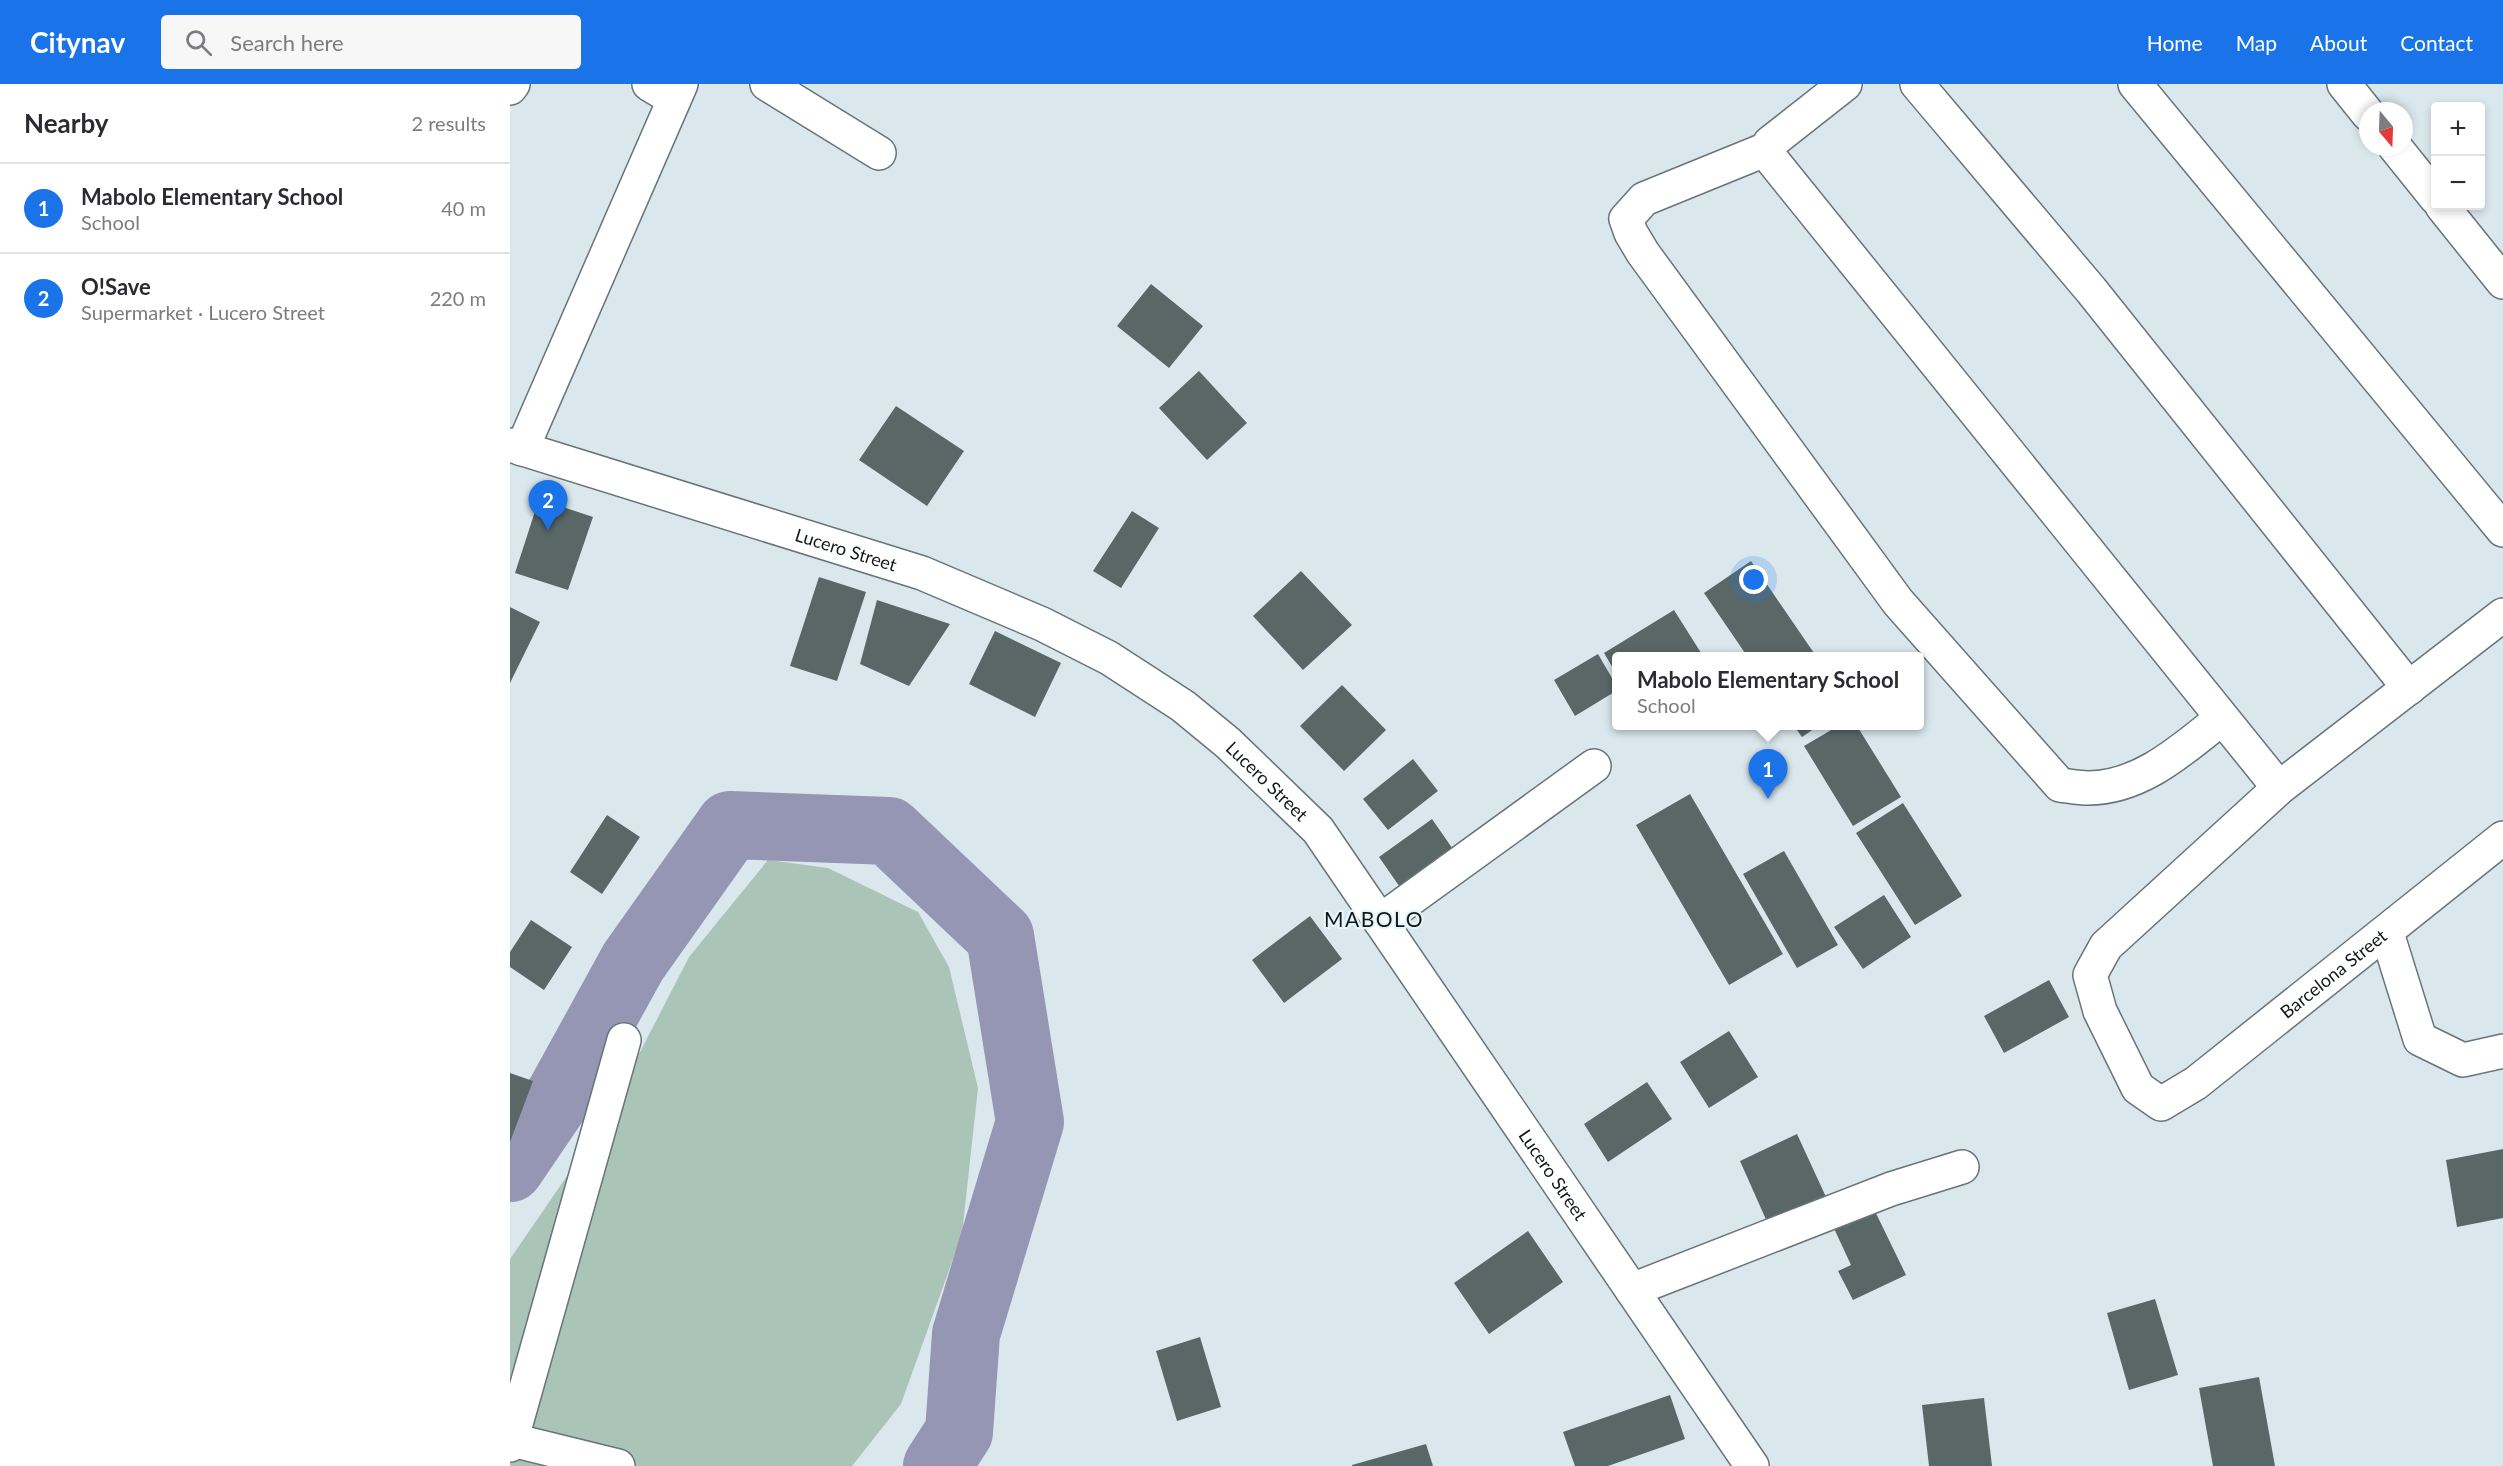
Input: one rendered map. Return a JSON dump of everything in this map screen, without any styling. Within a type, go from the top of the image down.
[{"type":"street","points":[[510,88],[513,84]]},
{"type":"street","points":[[767,84],[879,153]]},
{"type":"street","points":[[1845,84],[1770,143],[1767,149],[1644,199],[1626,219],[1631,233],[1898,602],[2060,785],[2087,788],[2110,786],[2159,767],[2222,718]]},
{"type":"street","points":[[1917,84],[2091,290],[2409,688]]},
{"type":"street","points":[[2135,84],[2503,530]]},
{"type":"street","points":[[2344,84],[2359,103]]},
{"type":"street","points":[[516,447],[668,89]]},
{"type":"street","points":[[1767,149],[1781,172],[2279,788],[2503,615]]},
{"type":"street","points":[[2402,156],[2431,192]]},
{"type":"street","points":[[2445,210],[2503,282]]},
{"type":"street","name":"Lucero Street","points":[[516,447],[922,573],[1042,624],[1109,658],[1183,706],[1228,743],[1318,830],[1752,1466]]},
{"type":"street","points":[[1380,921],[1594,766]]},
{"type":"street","name":"Barcelona Street","points":[[2279,788],[2106,946],[2090,975],[2100,1011],[2138,1088],[2161,1104],[2196,1083],[2387,933],[2503,838]]},
{"type":"street","points":[[2387,933],[2420,1039],[2463,1060],[2503,1051]]},
{"type":"street","points":[[618,1466],[511,1442],[624,1040]]},
{"type":"street","points":[[1632,1290],[1891,1189],[1962,1167]]},
{"type":"green space","points":[[768,860],[828,868],[918,912],[949,967],[978,1088],[962,1234],[901,1404],[852,1466],[510,1466],[510,1259],[604,1122],[689,957]]},
{"type":"building","points":[[1151,284],[1203,326],[1169,368],[1117,326]]},
{"type":"building","points":[[1199,371],[1247,423],[1207,460],[1159,408]]},
{"type":"building","points":[[896,406],[964,451],[927,506],[859,460]]},
{"type":"building","points":[[539,499],[593,517],[568,590],[515,573]]},
{"type":"building","points":[[1132,511],[1159,528],[1121,588],[1093,571]]},
{"type":"building","points":[[1751,561],[1813,652],[1744,652],[1704,593]]},
{"type":"building","points":[[1301,571],[1352,625],[1303,670],[1253,616]]},
{"type":"building","points":[[819,577],[866,592],[837,681],[790,666]]},
{"type":"building","points":[[877,600],[950,624],[909,686],[860,664]]},
{"type":"building","points":[[510,607],[540,622],[510,683]]},
{"type":"building","points":[[1674,610],[1700,652],[1612,652],[1612,666],[1604,653]]},
{"type":"building","points":[[995,631],[1061,663],[1035,717],[969,684]]},
{"type":"building","points":[[1598,654],[1612,678],[1612,693],[1575,716],[1554,680]]},
{"type":"building","points":[[1342,685],[1386,730],[1344,771],[1300,726]]},
{"type":"building","points":[[1797,730],[1812,730],[1802,737]]},
{"type":"building","points":[[1831,730],[1859,730],[1901,797],[1853,826],[1804,746]]},
{"type":"building","points":[[1413,759],[1438,791],[1388,830],[1363,799]]},
{"type":"building","points":[[1690,794],[1783,954],[1729,985],[1636,825]]},
{"type":"building","points":[[1903,803],[1962,896],[1915,925],[1856,833]]},
{"type":"building","points":[[607,815],[640,837],[602,894],[570,872]]},
{"type":"building","points":[[1432,819],[1457,855],[1404,893],[1379,857]]},
{"type":"building","points":[[1784,851],[1838,945],[1797,968],[1743,874]]},
{"type":"building","points":[[1884,895],[1911,937],[1863,969],[1834,927]]},
{"type":"building","points":[[1310,916],[1342,959],[1284,1003],[1252,960]]},
{"type":"building","points":[[531,920],[572,947],[544,990],[510,967],[510,952]]},
{"type":"building","points":[[2049,980],[2069,1017],[2004,1053],[1984,1016]]},
{"type":"building","points":[[1729,1031],[1758,1077],[1709,1108],[1680,1062]]},
{"type":"building","points":[[510,1073],[533,1081],[510,1142]]},
{"type":"building","points":[[1647,1082],[1672,1119],[1608,1162],[1584,1124]]},
{"type":"building","points":[[1797,1134],[1826,1197],[1768,1224],[1740,1161]]},
{"type":"building","points":[[2503,1149],[2503,1218],[2457,1227],[2446,1160]]},
{"type":"building","points":[[1871,1203],[1906,1275],[1853,1300],[1838,1271],[1851,1265],[1831,1222]]},
{"type":"building","points":[[1528,1231],[1563,1282],[1489,1334],[1454,1283]]},
{"type":"building","points":[[2155,1299],[2178,1375],[2129,1390],[2107,1313]]},
{"type":"building","points":[[1200,1337],[1221,1407],[1177,1421],[1156,1351]]},
{"type":"building","points":[[2259,1377],[2275,1466],[2213,1466],[2199,1388]]},
{"type":"building","points":[[1670,1395],[1685,1439],[1608,1466],[1575,1466],[1563,1432]]},
{"type":"building","points":[[1984,1398],[1992,1466],[1929,1466],[1922,1405]]},
{"type":"building","points":[[1426,1444],[1433,1466],[1352,1466],[1352,1465]]},
{"type":"waterway","points":[[510,1168],[561,1093],[633,962],[730,825],[889,831],[1000,936],[1030,1122],[966,1334],[959,1432],[937,1466]]},
{"type":"place","name":"O!Save","points":[[548,530]]},
{"type":"place","name":"Mabolo Elementary School","points":[[1768,799]]},
{"type":"district","name":"MABOLO","points":[[1374,918]]}]
